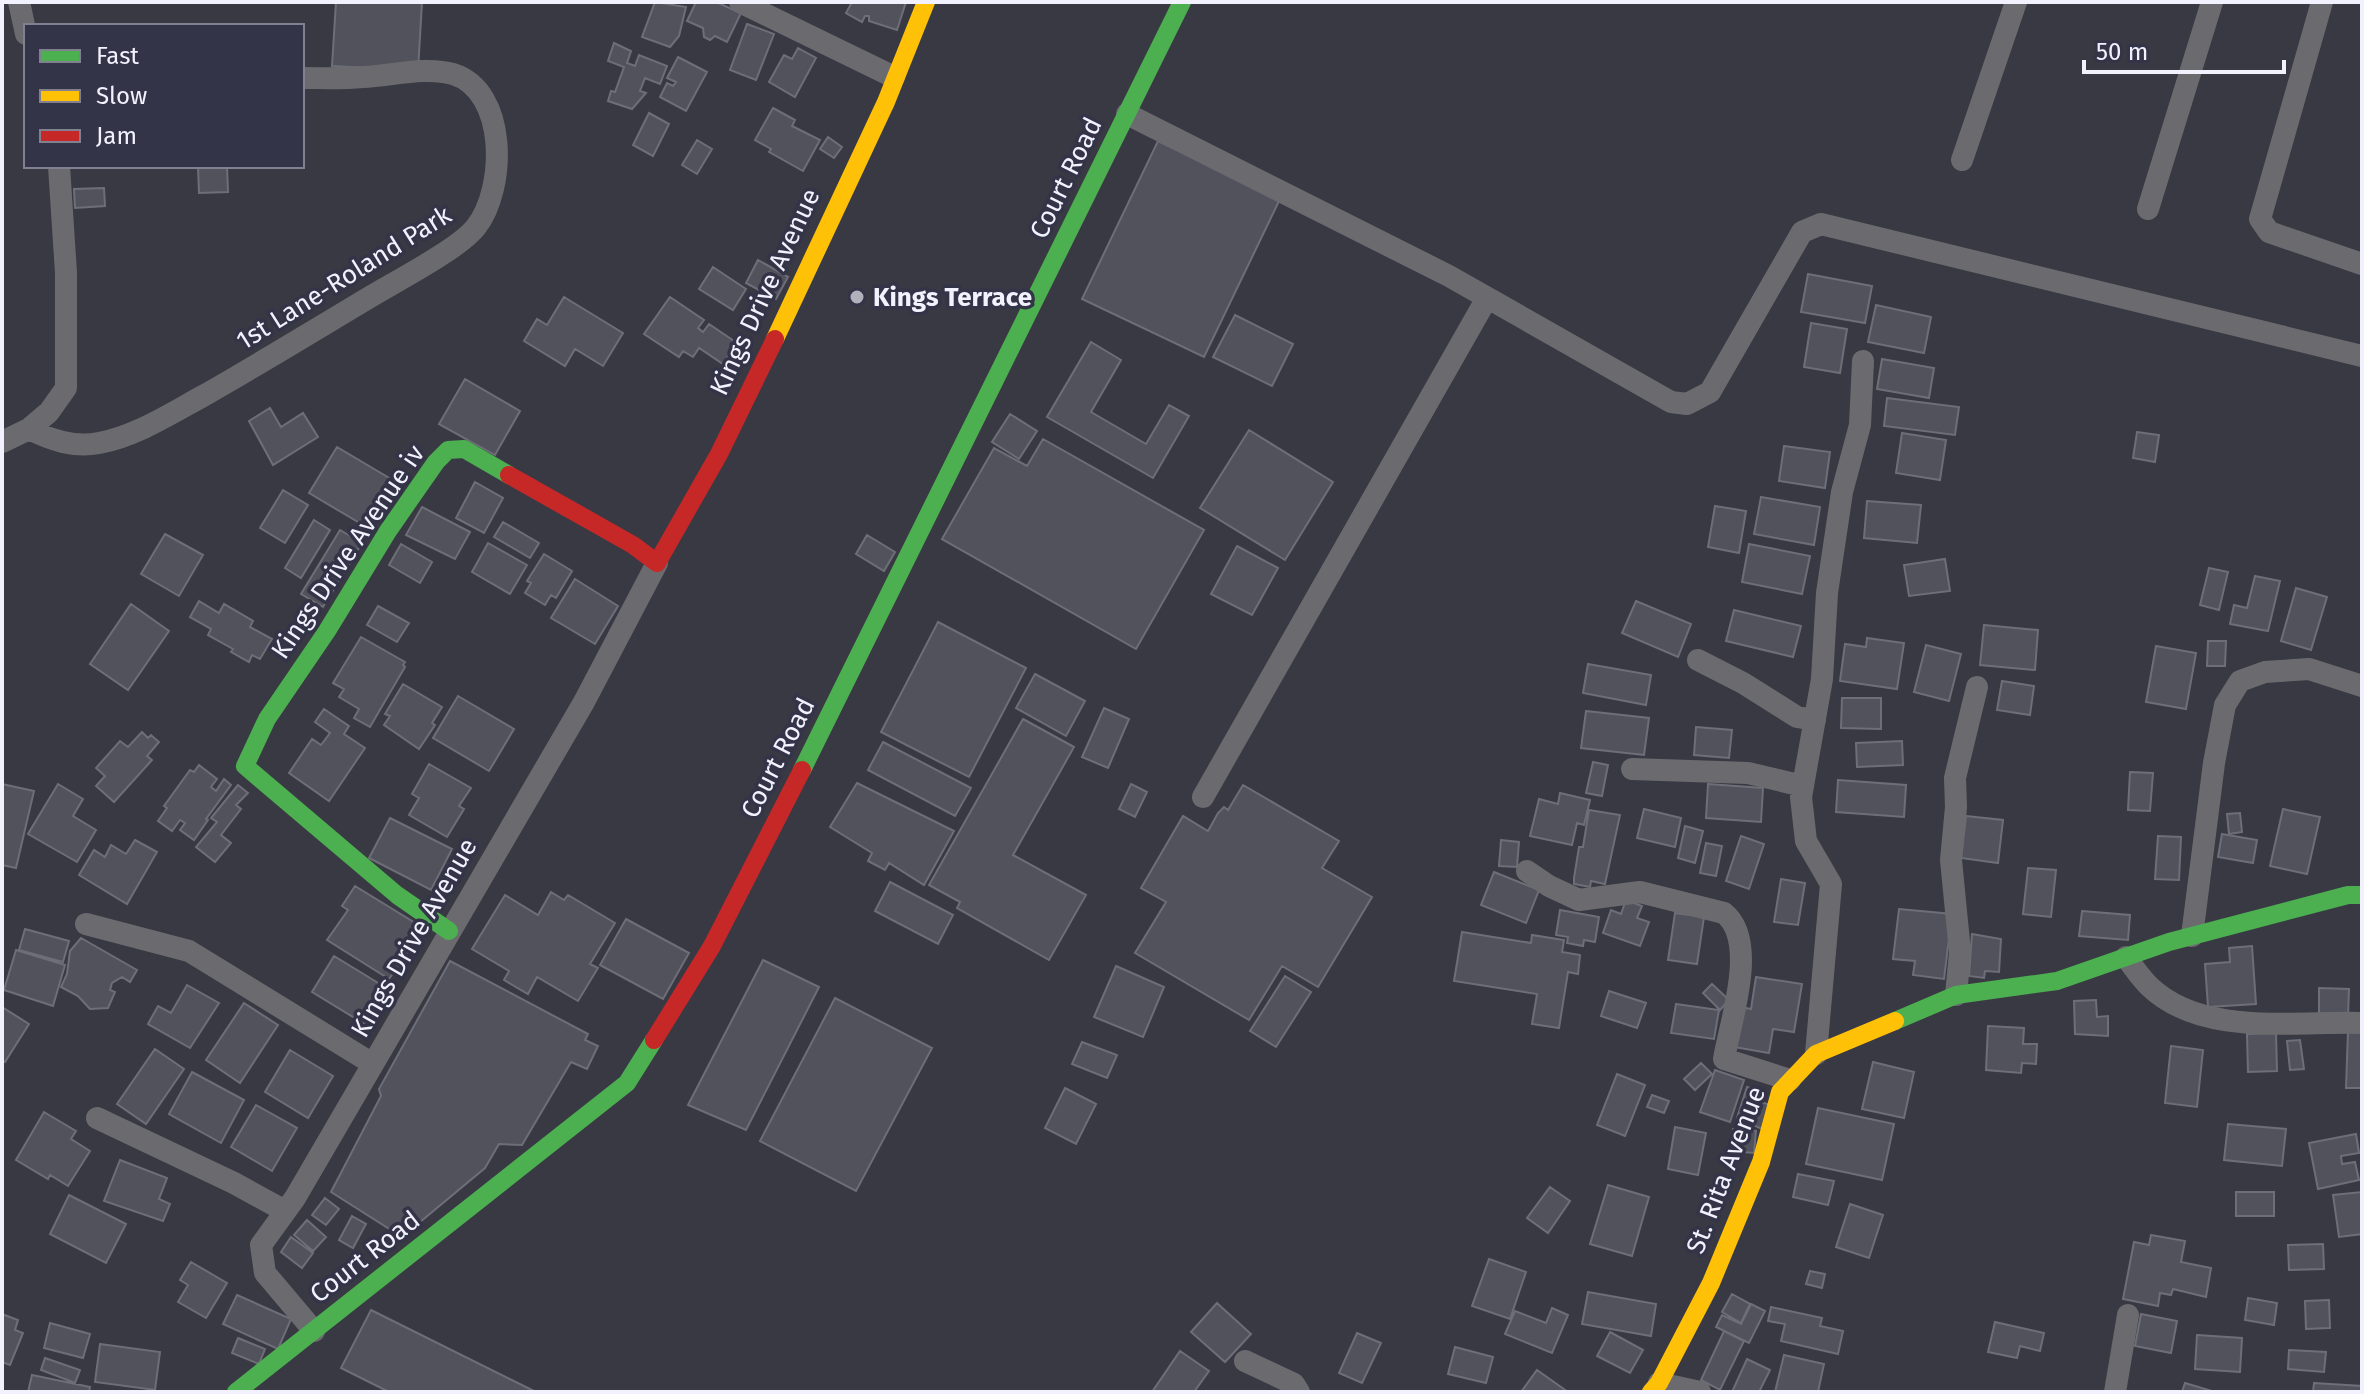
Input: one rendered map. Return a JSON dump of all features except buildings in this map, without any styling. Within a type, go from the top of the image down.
[{"type":"street","points":[[19,2],[24,25]]},
{"type":"street","points":[[740,2],[894,77]]},
{"type":"street","name":"Kings Drive Avenue","points":[[314,1331],[265,1273],[261,1245],[285,1211],[373,1064],[584,702],[719,454],[886,102],[926,2]]},
{"type":"street","name":"Court Road","points":[[236,1392],[627,1083],[712,946],[770,834],[1182,2]]},
{"type":"street","points":[[1962,160],[2016,2]]},
{"type":"street","points":[[2148,209],[2212,2]]},
{"type":"street","points":[[2322,2],[2260,219],[2269,232],[2362,264]]},
{"type":"street","name":"1st Lane-Roland Park","points":[[29,429],[62,443],[77,444],[97,444],[129,434],[235,378],[395,282],[475,229],[486,213],[491,191],[497,129],[485,100],[469,81],[451,73],[423,72],[304,78]]},
{"type":"street","points":[[1127,114],[1449,276],[1671,402],[1687,404],[1710,392],[1802,232],[1821,224],[2362,356]]},
{"type":"street","points":[[2,442],[29,429],[49,412],[66,388],[66,273],[59,168]]},
{"type":"street","points":[[1203,797],[1487,298]]},
{"type":"street","points":[[1816,1054],[1831,884],[1806,841],[1801,797],[1822,679],[1827,593],[1840,506],[1860,425],[1863,361]]},
{"type":"street","name":"Kings Drive Avenue iv","points":[[449,931],[397,895],[245,766],[267,719],[327,631],[388,531],[436,462],[448,450],[464,449],[633,545],[657,563]]},
{"type":"street","points":[[1698,660],[1743,683],[1797,717],[1815,720]]},
{"type":"street","points":[[2192,936],[2214,763],[2225,705],[2240,681],[2265,672],[2309,669],[2362,686]]},
{"type":"street","points":[[1956,995],[1960,952],[1951,860],[1956,807],[1955,778],[1977,687]]},
{"type":"street","points":[[1632,769],[1748,773],[1803,786]]},
{"type":"street","points":[[1527,871],[1579,900],[1640,892],[1724,913],[1736,930],[1740,952],[1740,978],[1724,1059],[1790,1080]]},
{"type":"street","name":"St. Rita Avenue","points":[[1655,1387],[1711,1283],[1761,1162],[1780,1092],[1816,1054],[1956,995],[2057,981],[2192,936],[2348,895],[2362,895]]},
{"type":"street","points":[[86,924],[189,951],[373,1064]]},
{"type":"street","points":[[2126,957],[2150,988],[2190,1012],[2240,1022],[2305,1025],[2362,1023]]},
{"type":"street","points":[[97,1118],[234,1183],[285,1211]]},
{"type":"street","points":[[2115,1392],[2128,1315]]},
{"type":"street","points":[[1245,1361],[1294,1384],[1299,1392]]},
{"type":"street","points":[[1655,1387],[1700,1392]]},
{"type":"traffic: fast","points":[[802,770],[1182,2]]},
{"type":"traffic: fast","points":[[449,931],[397,895],[245,766],[267,719],[436,462],[448,450],[464,449],[509,475]]},
{"type":"traffic: fast","points":[[1895,1021],[1956,995],[2057,981],[2169,942],[2348,895],[2362,895]]},
{"type":"traffic: fast","points":[[236,1392],[627,1083],[654,1040]]},
{"type":"traffic: slow","points":[[775,339],[886,102],[926,2]]},
{"type":"traffic: slow","points":[[1651,1392],[1659,1383],[1711,1283],[1761,1162],[1780,1092],[1816,1054],[1895,1021]]},
{"type":"traffic: jam","points":[[509,475],[633,545],[657,563],[719,454],[775,339]]},
{"type":"traffic: jam","points":[[654,1040],[712,946],[802,770]]},
{"type":"place","name":"Kings Terrace","points":[[857,297]]}]
